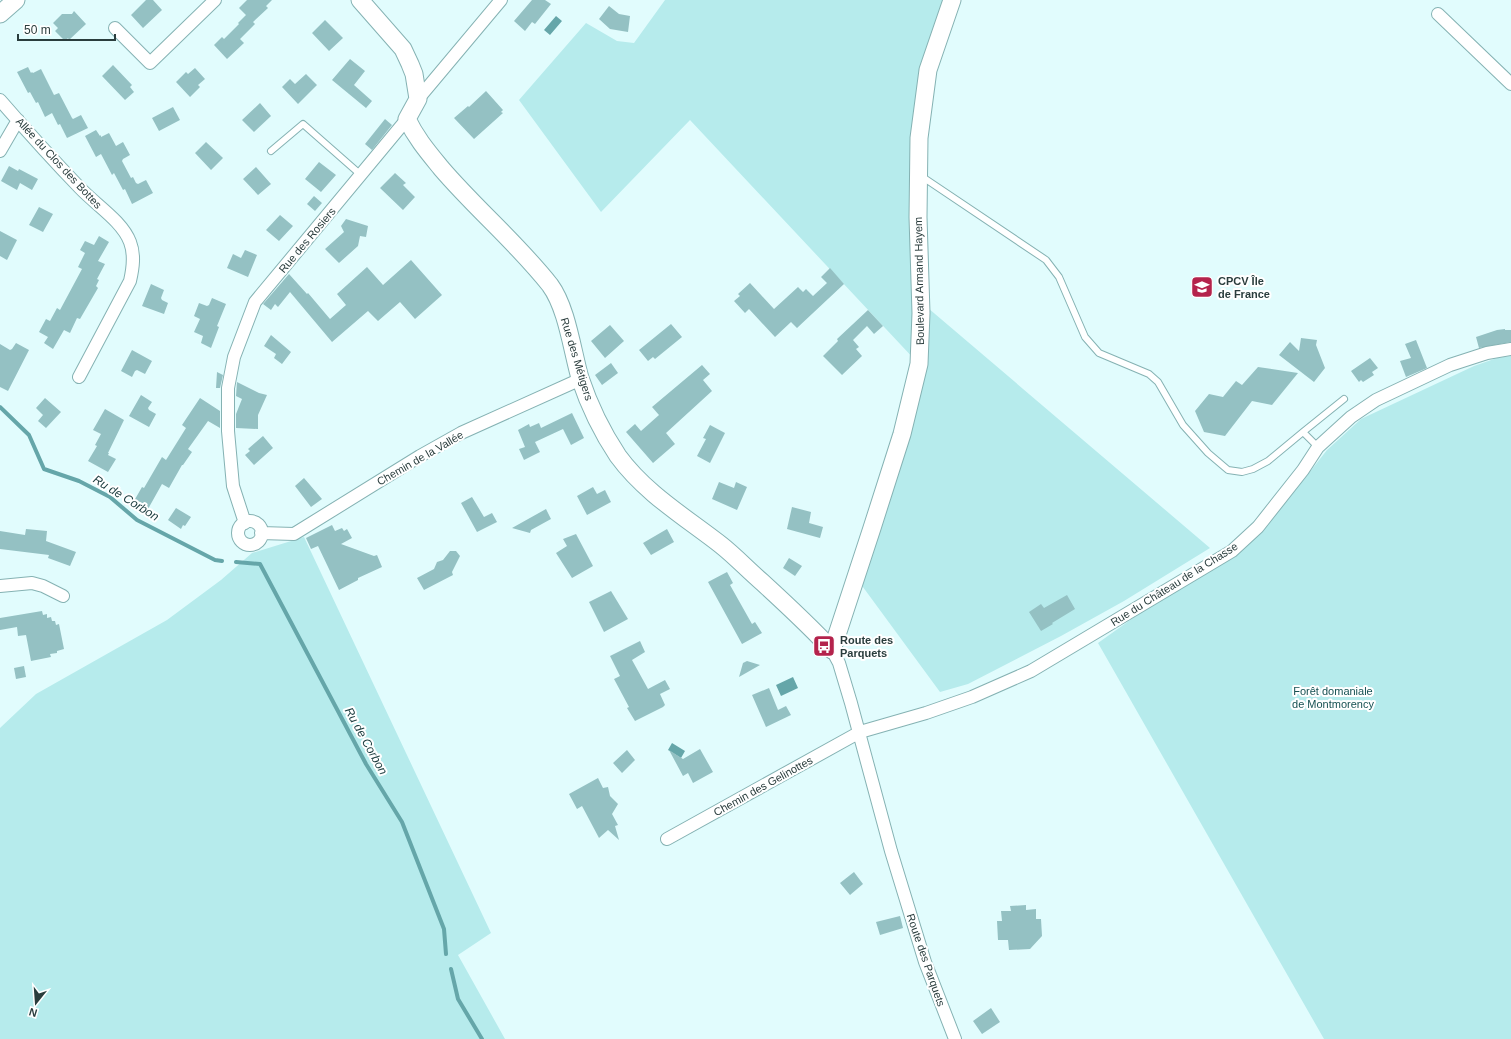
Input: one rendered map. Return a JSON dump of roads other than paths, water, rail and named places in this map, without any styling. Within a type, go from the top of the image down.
[{"type":"main road","points":[[0,14],[16,0]]},
{"type":"main road","points":[[360,0],[403,49],[414,74],[418,99]]},
{"type":"main road","name":"Boulevard Armand Hayem","points":[[832,650],[902,434],[919,364],[922,313],[918,175],[919,138],[928,70],[952,0]]},
{"type":"main road","name":"Rue des Rosiers","points":[[408,120],[418,99]]},
{"type":"main road","name":"Rue des Métigers","points":[[408,120],[418,140],[454,183],[533,264],[552,288],[563,313],[581,379],[604,435],[620,458],[638,479],[657,497],[722,546],[813,630],[832,650]]},
{"type":"street","points":[[115,28],[150,63],[215,0]]},
{"type":"street","name":"Rue des Rosiers","points":[[418,99],[500,0]]},
{"type":"street","points":[[1438,14],[1509,79]]},
{"type":"street","name":"Allée du Clos des Bottes","points":[[0,100],[81,189],[120,225],[130,241],[133,251],[133,268],[130,281],[79,376]]},
{"type":"street","points":[[0,151],[18,120]]},
{"type":"street","name":"Rue des Rosiers","points":[[245,523],[232,486],[228,431],[228,388],[234,357],[255,302],[408,120]]},
{"type":"street","name":"Rue du Château de la Chasse","points":[[860,732],[926,714],[972,697],[1032,671],[1226,554],[1258,527],[1303,470],[1318,447],[1351,417],[1376,400],[1450,365],[1487,353],[1511,349]]},
{"type":"street","name":"Chemin de la Vallée","points":[[261,533],[294,534],[420,456],[461,433],[581,379]]},
{"type":"street","points":[[248,522],[256,523],[261,529],[261,533],[259,540],[253,545],[245,544],[238,536],[239,528],[248,522]]},
{"type":"street","points":[[0,586],[32,583],[43,586],[63,596]]},
{"type":"street","name":"Route des Parquets","points":[[832,650],[839,663],[860,732],[898,873],[925,962],[954,1039]]},
{"type":"street","name":"Chemin des Gelinottes","points":[[667,839],[860,732]]},
{"type":"lane","points":[[270,151],[303,124],[361,175]]},
{"type":"lane","points":[[918,175],[1046,260],[1059,276],[1085,337],[1099,353],[1149,374],[1158,382],[1183,425],[1208,453],[1228,470],[1242,472],[1253,470],[1268,462],[1344,399]]},
{"type":"lane","points":[[1303,432],[1318,447]]},
{"type":"waterway","name":"Ru de Corbon","points":[[0,407],[29,435],[44,469],[79,481],[110,497],[137,520],[215,560],[222,561]]},
{"type":"waterway","name":"Ru de Corbon","points":[[236,562],[260,564],[366,764],[402,822],[444,929],[446,954]]},
{"type":"waterway","name":"Ru de Corbon","points":[[451,969],[458,999],[482,1039]]},
{"type":"place","name":"CPCV Île de France","points":[[1202,287]]},
{"type":"place","name":"Route des Parquets","points":[[824,646]]},
{"type":"park label","name":"Forêt domaniale de Montmorency","points":[[1333,697]]}]
